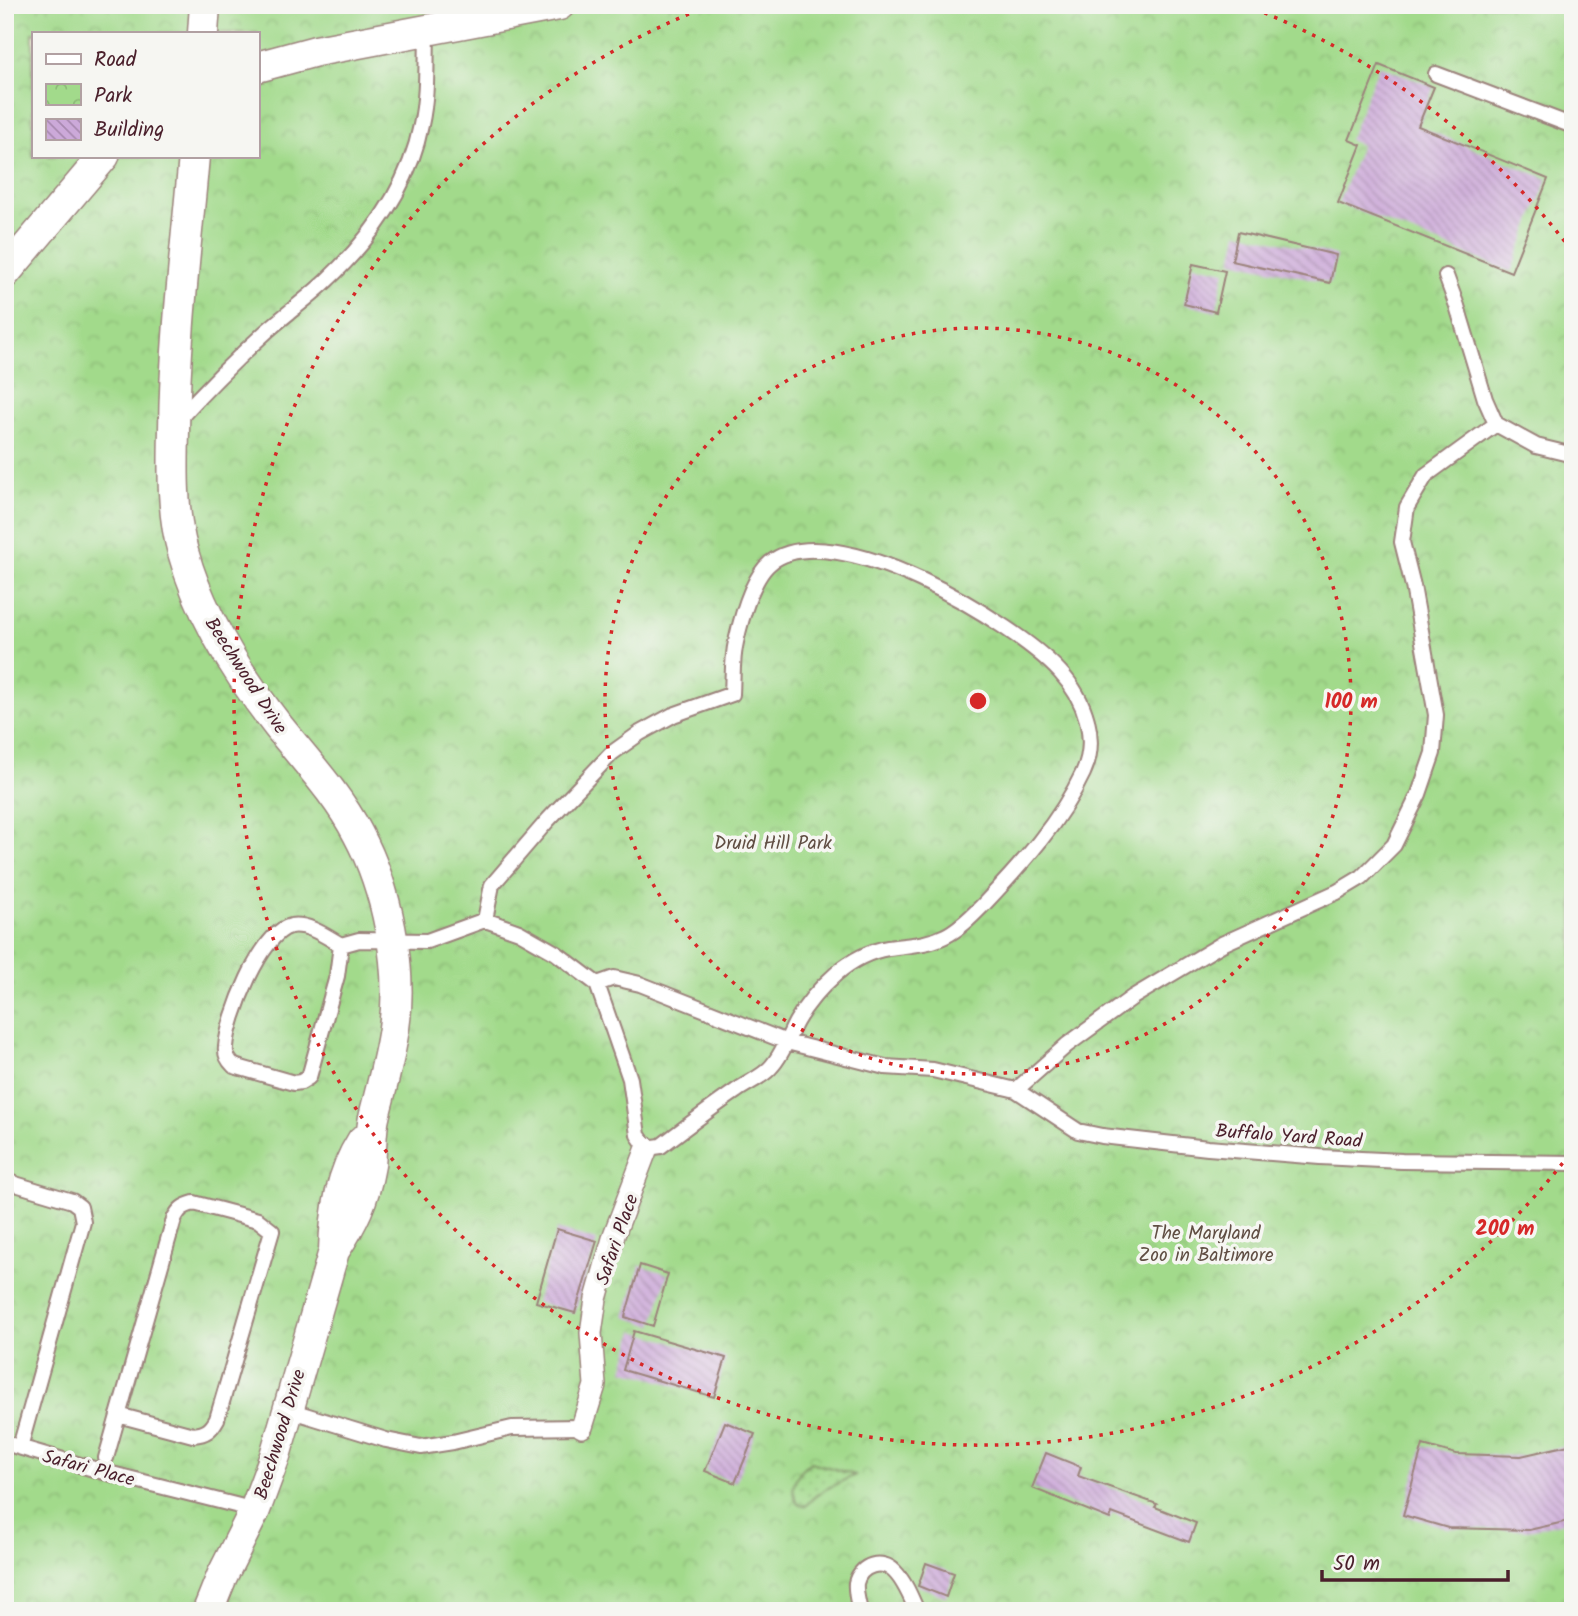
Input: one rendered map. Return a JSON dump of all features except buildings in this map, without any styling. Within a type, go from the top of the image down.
[{"type":"street","points":[[203,32],[205,5]]},
{"type":"street","points":[[259,66],[316,51],[558,5]]},
{"type":"street","points":[[5,272],[102,158]]},
{"type":"street","name":"Beechwood Drive","points":[[194,158],[175,369],[174,482],[182,552],[200,600],[226,648],[253,690],[358,833],[383,897],[392,941],[395,1024],[390,1055],[371,1126],[352,1156],[342,1186],[335,1215],[334,1251],[289,1410],[255,1510],[208,1611]]},
{"type":"street","name":"Safari Place","points":[[582,1427],[595,1385],[591,1333],[596,1299],[614,1236],[646,1148]]},
{"type":"lane","points":[[174,424],[221,374],[326,281],[379,222],[412,159],[421,125],[426,90],[427,30]]},
{"type":"lane","points":[[1436,74],[1573,126]]},
{"type":"lane","points":[[1446,276],[1485,399],[1496,424],[1536,446],[1573,455]]},
{"type":"lane","points":[[1016,1090],[1067,1045],[1133,997],[1222,944],[1337,892],[1362,877],[1394,845],[1419,794],[1433,752],[1436,715],[1413,586],[1402,542],[1407,507],[1426,475],[1496,424]]},
{"type":"lane","points":[[341,945],[337,976],[309,1077],[294,1083],[234,1066],[228,1060],[226,1046],[234,1016],[247,982],[277,933],[295,925],[321,933],[341,945],[359,940],[428,941],[485,920],[528,937],[556,953],[597,984],[630,1079],[639,1135],[646,1148],[661,1146],[770,1068],[814,996],[838,973],[857,959],[885,948],[920,945],[947,935],[977,911],[1059,816],[1084,771],[1089,755],[1091,737],[1087,717],[1062,673],[1039,652],[992,618],[941,589],[890,566],[840,554],[808,550],[786,553],[758,576],[735,643],[732,694],[673,715],[640,733],[612,753],[548,820],[492,885],[485,920]]},
{"type":"lane","name":"Buffalo Yard Road","points":[[597,984],[614,978],[640,984],[786,1042],[885,1067],[933,1070],[1016,1090],[1078,1131],[1102,1136],[1208,1149],[1320,1157],[1573,1163]]},
{"type":"lane","points":[[5,1186],[12,1183],[72,1201],[80,1207],[83,1222],[20,1447]]},
{"type":"lane","points":[[106,1458],[118,1415],[174,1219],[178,1210],[194,1203],[258,1220],[272,1231],[212,1429],[204,1434],[193,1435],[118,1415]]},
{"type":"lane","name":"Safari Place","points":[[289,1410],[386,1440],[421,1447],[512,1428],[582,1427]]},
{"type":"lane","name":"Safari Place","points":[[5,1443],[104,1472],[255,1510]]},
{"type":"lane","points":[[860,1611],[856,1581],[865,1568],[874,1564],[885,1565],[894,1570],[904,1583],[917,1611]]},
{"type":"green space","name":"Druid Hill Park","points":[[5,5],[1573,5],[1573,1611],[5,1611]]},
{"type":"green space","points":[[811,1462],[855,1475],[822,1492],[806,1506],[798,1504],[793,1492],[795,1480]]},
{"type":"park label","name":"The Maryland Zoo in Baltimore","points":[[1206,1243]]}]
